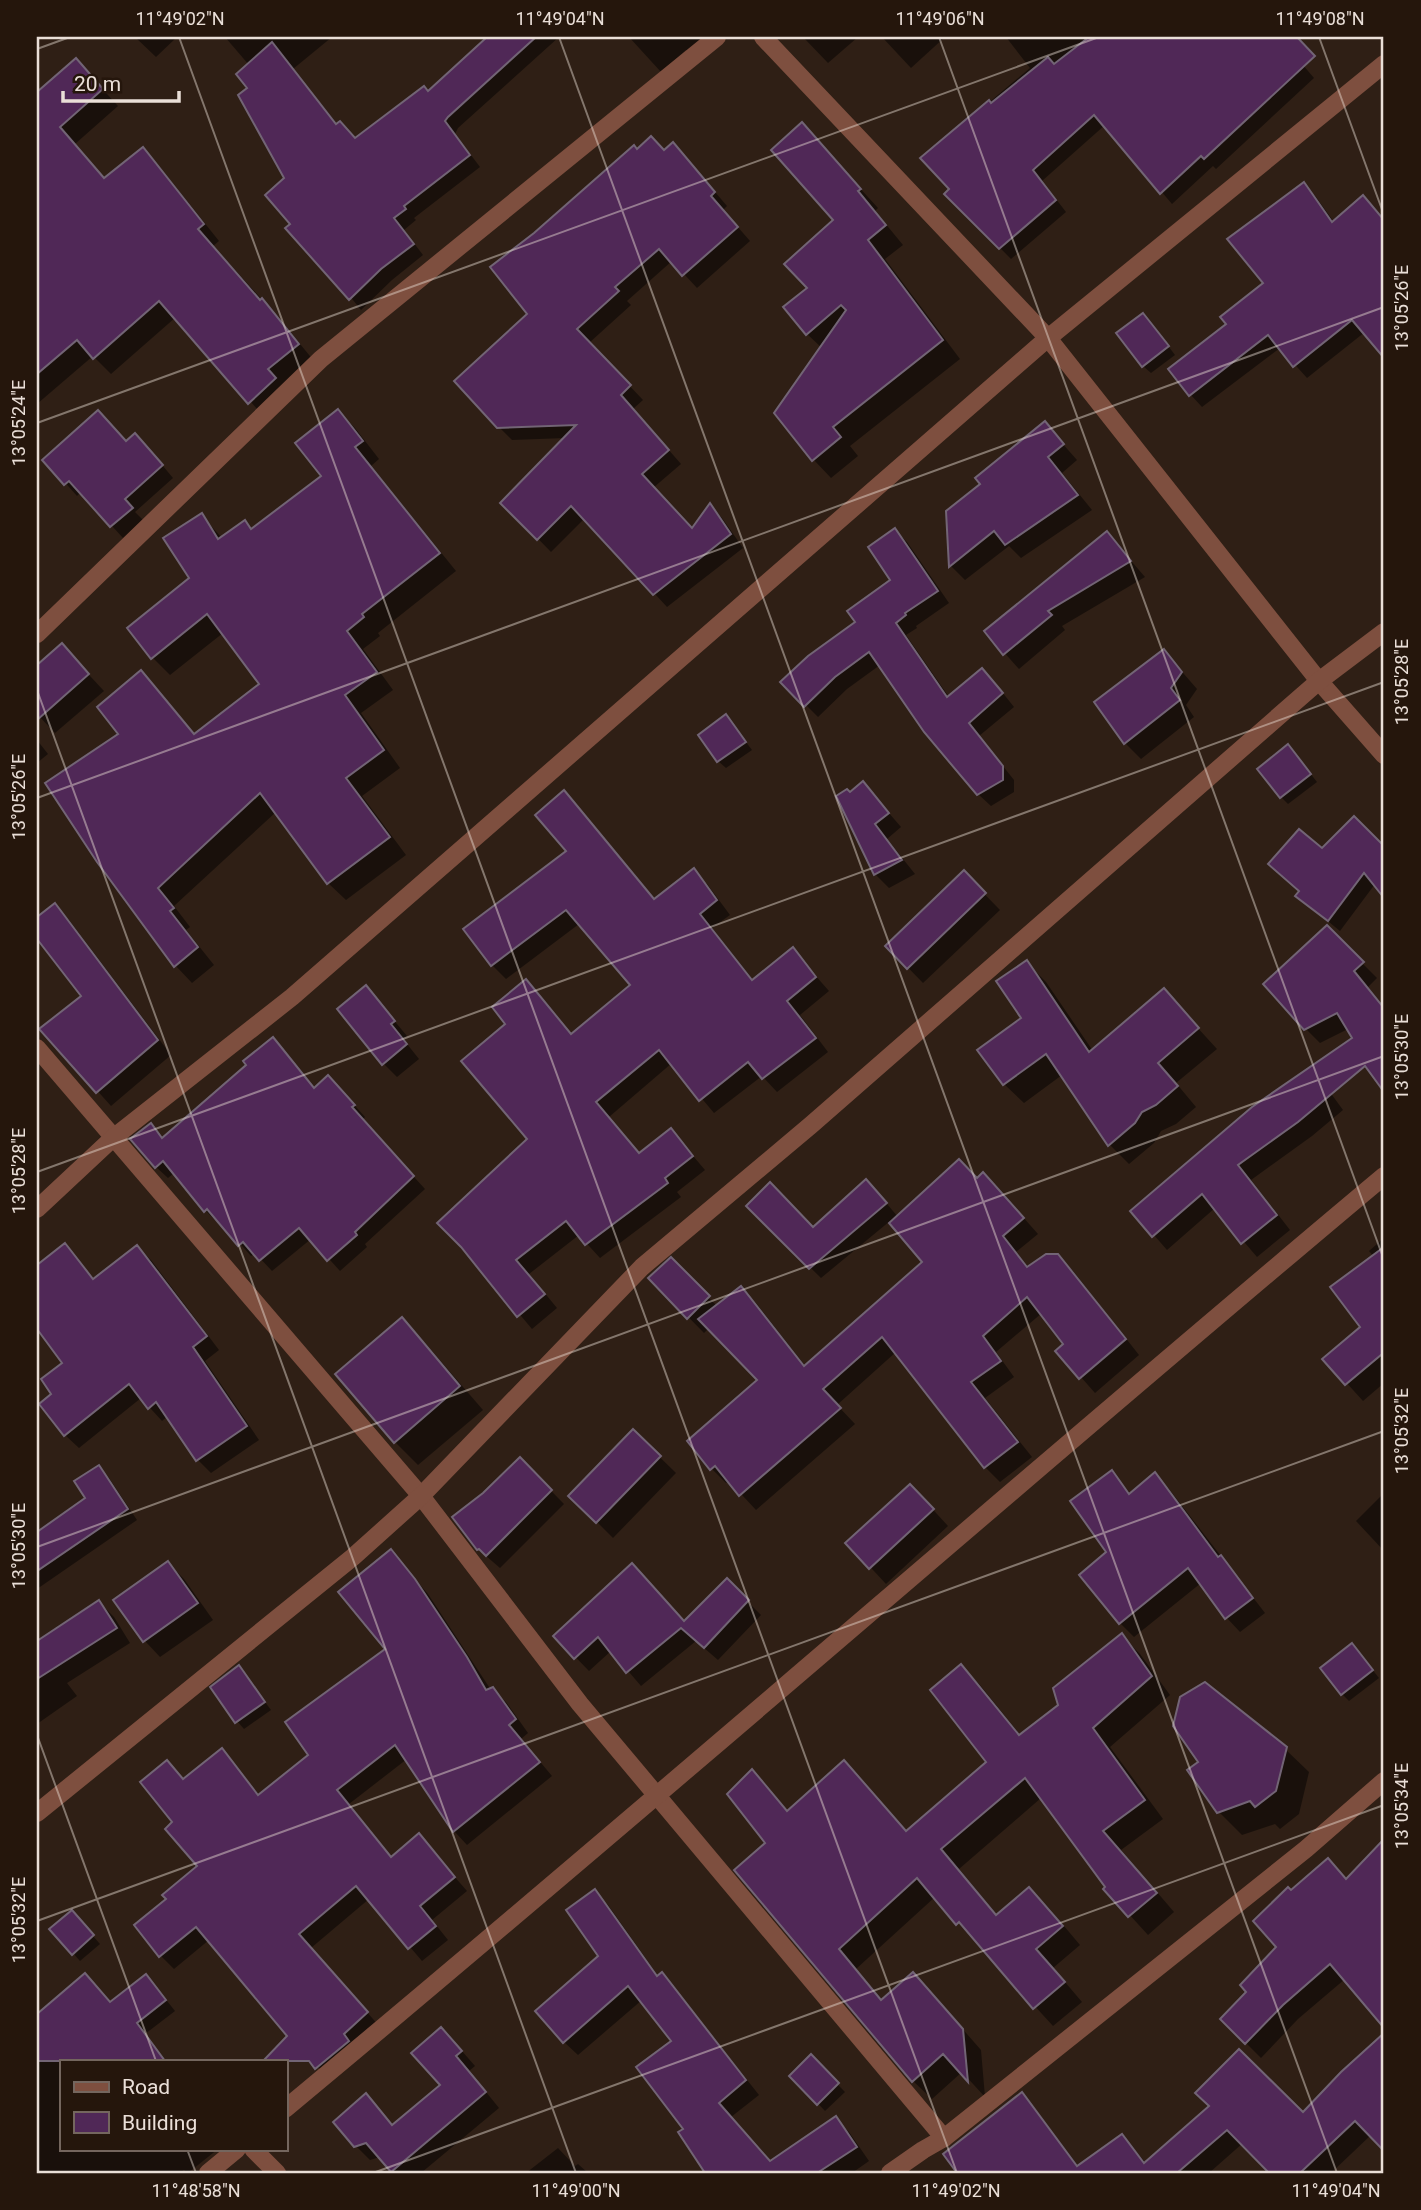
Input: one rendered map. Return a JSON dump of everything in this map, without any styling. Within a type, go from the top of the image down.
[{"type":"street","points":[[37,634],[321,359],[717,37]]},
{"type":"street","points":[[763,37],[1048,338],[1319,681],[1384,755]]},
{"type":"street","points":[[37,1209],[113,1138],[292,997],[1048,338],[1384,64]]},
{"type":"street","points":[[37,1813],[353,1557],[421,1496],[642,1267],[811,1125],[1319,681],[1384,632]]},
{"type":"street","points":[[37,1048],[421,1496],[580,1704],[944,2138]]},
{"type":"street","points":[[287,2107],[1126,1392],[1384,1176]]},
{"type":"street","points":[[890,2173],[944,2138],[1306,1849],[1384,1781]]},
{"type":"street","points":[[208,2173],[236,2150]]},
{"type":"street","points":[[254,2150],[277,2173]]},
{"type":"building","points":[[487,37],[536,37],[445,121],[470,155],[404,206],[406,209],[394,218],[414,244],[381,269],[349,300],[285,228],[290,224],[265,195],[284,178],[238,95],[247,88],[236,74],[272,42],[336,124],[340,121],[355,138],[424,86],[428,91]]},
{"type":"building","points":[[1089,37],[1297,37],[1315,56],[1204,159],[1201,156],[1160,194],[1094,115],[1033,170],[1056,200],[999,249],[944,194],[949,189],[920,158],[989,100],[991,103],[1048,57],[1054,64]]},
{"type":"building","points":[[76,58],[103,89],[60,127],[104,178],[143,147],[204,224],[198,229],[260,300],[262,298],[299,344],[268,369],[276,378],[248,404],[159,301],[93,359],[77,340],[37,374],[37,92]]},
{"type":"building","points":[[802,122],[861,189],[858,191],[886,225],[868,240],[943,340],[833,427],[841,437],[812,461],[774,413],[846,310],[841,305],[806,335],[783,307],[807,288],[784,264],[833,220],[771,150]]},
{"type":"building","points":[[651,136],[664,150],[673,142],[715,192],[711,196],[738,227],[682,276],[659,249],[615,287],[619,291],[577,329],[631,385],[621,395],[669,450],[642,474],[692,528],[710,503],[731,534],[653,595],[571,506],[537,540],[500,503],[576,425],[497,428],[454,381],[527,314],[490,267],[534,233],[634,145],[637,149]]},
{"type":"building","points":[[1304,182],[1332,222],[1363,195],[1384,220],[1384,358],[1352,320],[1293,367],[1268,335],[1189,396],[1168,369],[1226,324],[1220,317],[1263,283],[1227,239]]},
{"type":"building","points":[[1143,313],[1169,346],[1142,367],[1116,333]]},
{"type":"building","points":[[338,409],[363,441],[355,447],[440,553],[362,614],[364,617],[347,631],[377,672],[345,695],[384,750],[346,778],[390,837],[327,884],[260,793],[158,888],[174,908],[170,911],[198,947],[174,967],[97,862],[45,783],[118,734],[97,707],[141,670],[194,734],[259,684],[207,614],[151,659],[127,628],[189,578],[163,538],[202,513],[218,539],[245,520],[251,529],[321,476],[295,443]]},
{"type":"building","points":[[98,410],[126,441],[135,433],[163,465],[125,499],[133,508],[110,527],[69,481],[64,485],[42,460]]},
{"type":"building","points":[[1045,421],[1064,444],[1048,457],[1078,495],[1005,545],[994,531],[949,567],[946,511],[980,484],[975,478]]},
{"type":"building","points":[[895,528],[938,591],[905,613],[896,623],[947,697],[982,668],[1003,693],[969,723],[1003,766],[1003,780],[977,795],[924,732],[869,652],[835,677],[804,707],[780,682],[808,656],[855,622],[847,611],[890,580],[868,547]]},
{"type":"building","points":[[1107,531],[1131,561],[1048,611],[1052,615],[1003,655],[984,631]]},
{"type":"building","points":[[62,643],[89,674],[37,720],[37,665]]},
{"type":"building","points":[[1164,649],[1182,672],[1171,688],[1180,700],[1124,744],[1094,702]]},
{"type":"building","points":[[726,714],[746,742],[717,762],[698,735]]},
{"type":"building","points":[[1288,744],[1311,774],[1280,798],[1257,769]]},
{"type":"building","points":[[863,781],[889,813],[875,824],[902,860],[874,875],[836,796],[847,789],[850,792]]},
{"type":"building","points":[[564,790],[654,899],[694,868],[717,900],[700,914],[752,980],[793,947],[816,977],[787,1001],[816,1038],[762,1079],[748,1062],[699,1101],[659,1050],[596,1102],[639,1153],[671,1128],[693,1156],[665,1178],[668,1183],[585,1245],[566,1221],[516,1260],[545,1294],[517,1317],[461,1247],[437,1223],[527,1139],[461,1061],[505,1024],[492,1007],[526,979],[571,1034],[630,985],[566,910],[491,966],[463,929],[566,851],[535,815]]},
{"type":"building","points":[[1354,816],[1384,846],[1384,898],[1364,873],[1328,921],[1295,896],[1299,891],[1268,864],[1299,829],[1322,848]]},
{"type":"building","points":[[964,870],[986,893],[907,969],[885,946]]},
{"type":"building","points":[[55,903],[158,1040],[96,1093],[39,1029],[81,996],[37,939],[37,917]]},
{"type":"building","points":[[1327,925],[1364,962],[1354,971],[1384,1008],[1384,1092],[1365,1066],[1298,1122],[1238,1165],[1277,1215],[1241,1244],[1202,1194],[1152,1237],[1130,1211],[1252,1107],[1352,1038],[1337,1013],[1304,1030],[1263,984]]},
{"type":"building","points":[[1027,960],[1089,1052],[1164,988],[1199,1028],[1158,1063],[1178,1086],[1156,1105],[1142,1112],[1135,1123],[1108,1146],[1046,1054],[1003,1085],[977,1050],[1021,1018],[996,981]]},
{"type":"building","points":[[366,985],[395,1021],[391,1024],[407,1044],[382,1065],[337,1009]]},
{"type":"building","points":[[273,1037],[314,1088],[328,1075],[355,1105],[352,1107],[414,1176],[355,1232],[357,1235],[327,1261],[299,1228],[259,1261],[243,1242],[238,1246],[207,1209],[204,1212],[163,1161],[155,1168],[130,1139],[151,1123],[162,1138],[246,1065],[243,1061]]},
{"type":"building","points":[[959,1159],[977,1178],[983,1172],[1024,1218],[1003,1236],[1027,1267],[1046,1254],[1058,1254],[1126,1339],[1079,1379],[1055,1351],[1063,1344],[1027,1297],[983,1336],[1001,1361],[971,1382],[1018,1442],[984,1468],[882,1337],[823,1389],[841,1408],[739,1496],[715,1466],[710,1470],[687,1441],[757,1380],[698,1319],[741,1286],[804,1366],[922,1262],[889,1223]]},
{"type":"building","points":[[866,1179],[887,1203],[809,1269],[746,1206],[770,1182],[813,1227]]},
{"type":"building","points":[[65,1243],[93,1279],[137,1245],[207,1336],[193,1347],[247,1426],[196,1461],[156,1402],[148,1409],[129,1384],[64,1436],[39,1404],[51,1394],[41,1379],[62,1363],[37,1329],[37,1265]]},
{"type":"building","points":[[1384,1247],[1384,1359],[1381,1355],[1345,1385],[1322,1359],[1360,1327],[1330,1287]]},
{"type":"building","points":[[671,1257],[710,1296],[687,1319],[648,1278]]},
{"type":"building","points":[[402,1317],[460,1386],[394,1443],[335,1374]]},
{"type":"building","points":[[633,1429],[661,1456],[596,1523],[568,1496]]},
{"type":"building","points":[[520,1457],[552,1490],[486,1556],[477,1550],[452,1517],[483,1493]]},
{"type":"building","points":[[99,1465],[128,1509],[37,1571],[37,1532],[85,1498],[74,1481]]},
{"type":"building","points":[[1112,1470],[1129,1494],[1155,1472],[1218,1557],[1221,1555],[1253,1598],[1225,1619],[1188,1568],[1119,1624],[1079,1575],[1106,1552],[1070,1501]]},
{"type":"building","points":[[910,1484],[934,1509],[869,1569],[845,1543]]},
{"type":"building","points":[[391,1549],[415,1579],[486,1690],[493,1687],[516,1719],[509,1725],[540,1762],[453,1832],[395,1745],[337,1790],[391,1857],[419,1833],[455,1877],[420,1906],[436,1926],[408,1949],[356,1886],[299,1934],[368,2012],[344,2034],[349,2041],[315,2069],[309,2061],[264,2060],[287,2036],[196,1927],[159,1957],[134,1925],[166,1899],[162,1895],[197,1866],[165,1829],[172,1822],[140,1782],[167,1760],[183,1779],[222,1748],[258,1795],[308,1755],[285,1722],[385,1649],[338,1592]]},
{"type":"building","points":[[168,1561],[198,1603],[143,1642],[113,1600]]},
{"type":"building","points":[[632,1563],[684,1621],[727,1578],[749,1600],[704,1648],[681,1628],[626,1673],[598,1637],[574,1659],[553,1636]]},
{"type":"building","points":[[99,1600],[117,1628],[37,1679],[37,1641]]},
{"type":"building","points":[[1122,1633],[1152,1676],[1093,1728],[1145,1800],[1103,1831],[1157,1893],[1128,1917],[1103,1889],[1105,1887],[1025,1778],[941,1849],[996,1915],[1029,1887],[1063,1926],[1036,1949],[1065,1982],[1033,2009],[959,1922],[956,1925],[917,1878],[839,1949],[881,2000],[913,1972],[963,2029],[968,2082],[943,2054],[912,2082],[734,1870],[765,1843],[727,1794],[752,1769],[787,1811],[844,1760],[906,1831],[986,1762],[930,1690],[961,1664],[1019,1735],[1058,1705],[1053,1688]]},
{"type":"building","points":[[1352,1643],[1373,1670],[1341,1695],[1320,1668]]},
{"type":"building","points":[[239,1665],[265,1702],[235,1723],[210,1687]]},
{"type":"building","points":[[1205,1682],[1287,1747],[1276,1791],[1255,1807],[1250,1801],[1217,1813],[1187,1770],[1198,1762],[1173,1726],[1180,1697]]},
{"type":"building","points":[[1384,1839],[1384,2028],[1330,1964],[1283,2005],[1245,2044],[1220,2019],[1246,1992],[1240,1985],[1276,1947],[1253,1921],[1288,1887],[1291,1890],[1328,1858],[1346,1879]]},
{"type":"building","points":[[595,1889],[657,1976],[662,1972],[746,2080],[719,2103],[770,2161],[836,2116],[857,2147],[817,2173],[705,2173],[678,2132],[683,2129],[636,2067],[671,2041],[628,1986],[563,2043],[535,2011],[598,1956],[566,1910]]},
{"type":"building","points":[[72,1910],[94,1935],[72,1955],[49,1929]]},
{"type":"building","points":[[85,1973],[110,2002],[146,1974],[166,2000],[137,2023],[164,2060],[37,2061],[37,2014]]},
{"type":"building","points":[[441,2027],[462,2051],[456,2056],[486,2092],[391,2172],[366,2143],[354,2147],[333,2122],[366,2093],[392,2125],[440,2085],[411,2053]]},
{"type":"building","points":[[1384,2033],[1384,2151],[1355,2121],[1300,2173],[1269,2173],[1227,2130],[1177,2173],[957,2173],[943,2154],[1022,2092],[1077,2166],[1122,2134],[1144,2163],[1209,2106],[1195,2093],[1239,2049],[1303,2112],[1341,2072]]},
{"type":"building","points":[[811,2054],[839,2083],[817,2105],[789,2076]]}]
